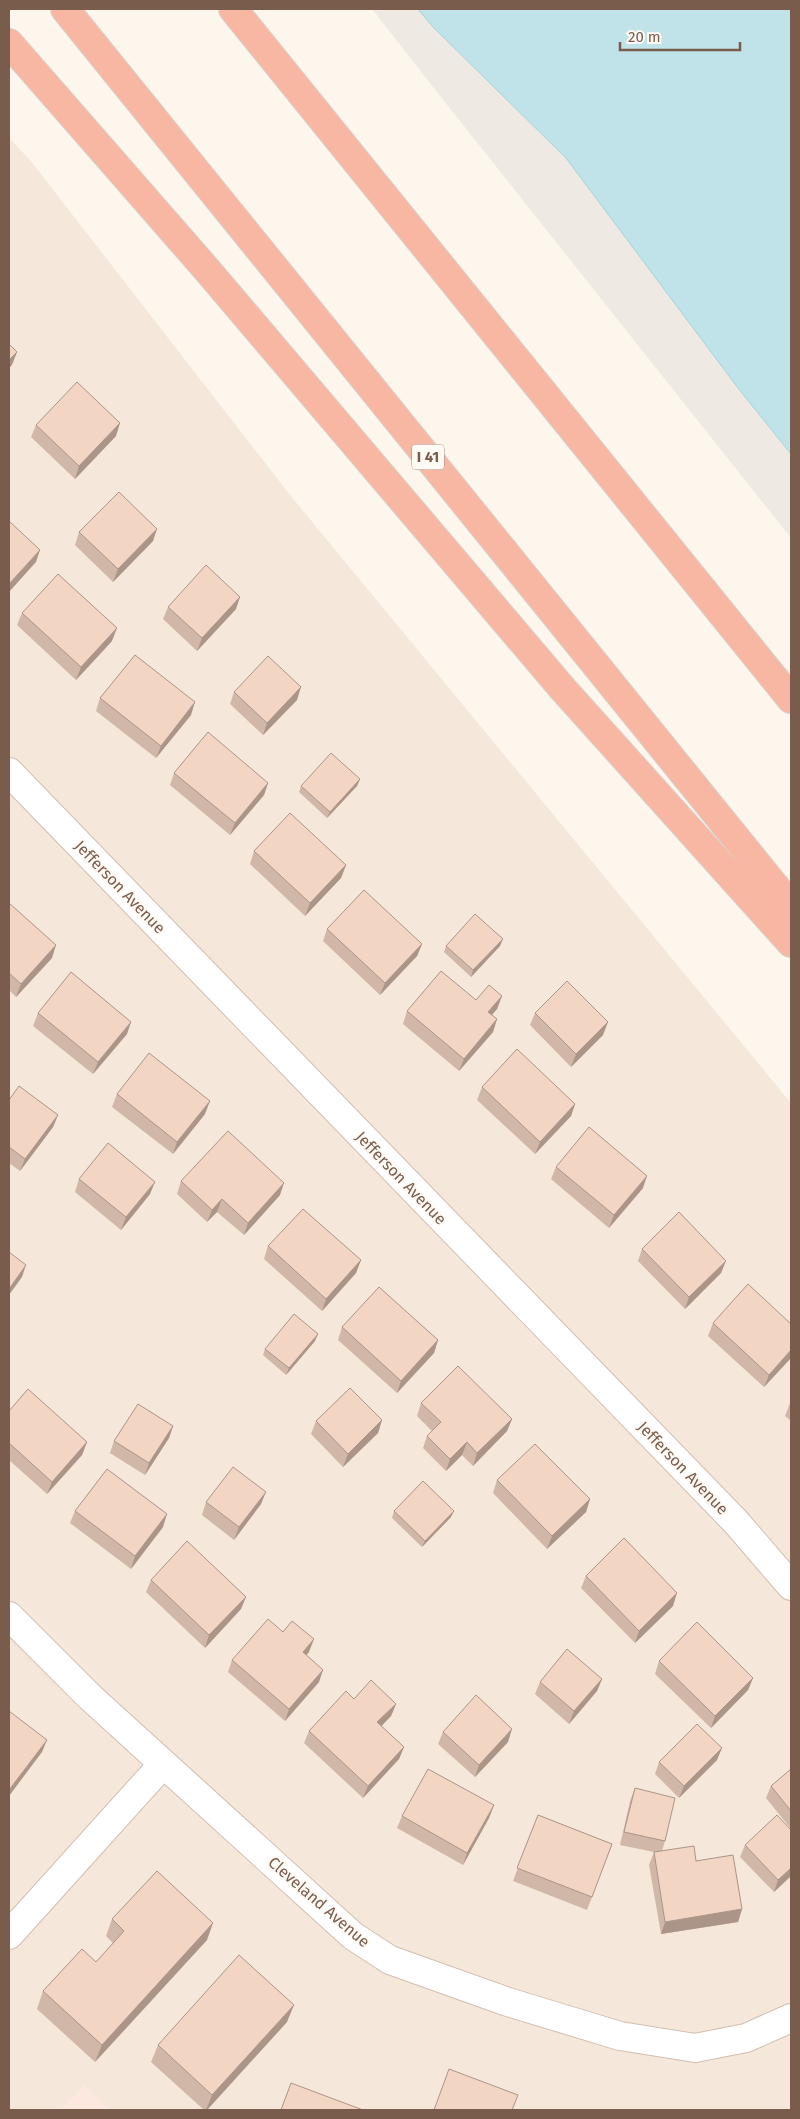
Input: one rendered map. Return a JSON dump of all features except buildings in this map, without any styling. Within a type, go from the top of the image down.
[{"type":"highway","name":"I 41","points":[[65,9],[791,906]]},
{"type":"highway","points":[[233,9],[791,699]]},
{"type":"highway","points":[[9,43],[208,271],[562,688],[791,943]]},
{"type":"street","name":"Jefferson Avenue","points":[[9,772],[736,1522],[791,1586]]},
{"type":"street","name":"Cleveland Avenue","points":[[10,1619],[90,1697],[353,1936],[390,1960],[508,2002],[620,2036],[695,2048],[746,2038],[786,2022],[791,2018]]},
{"type":"street","points":[[9,1935],[163,1764]]},
{"type":"shaded area","points":[[372,9],[791,9],[791,538],[444,101]]},
{"type":"shaded area","points":[[9,138],[30,160],[290,495],[791,1103],[791,2110],[108,2110],[84,2086],[61,2110],[9,2110]]},
{"type":"shaded area","points":[[84,2086],[108,2110],[61,2110]]},
{"type":"water","points":[[418,9],[791,9],[791,454],[738,388],[566,158],[433,27]]}]
